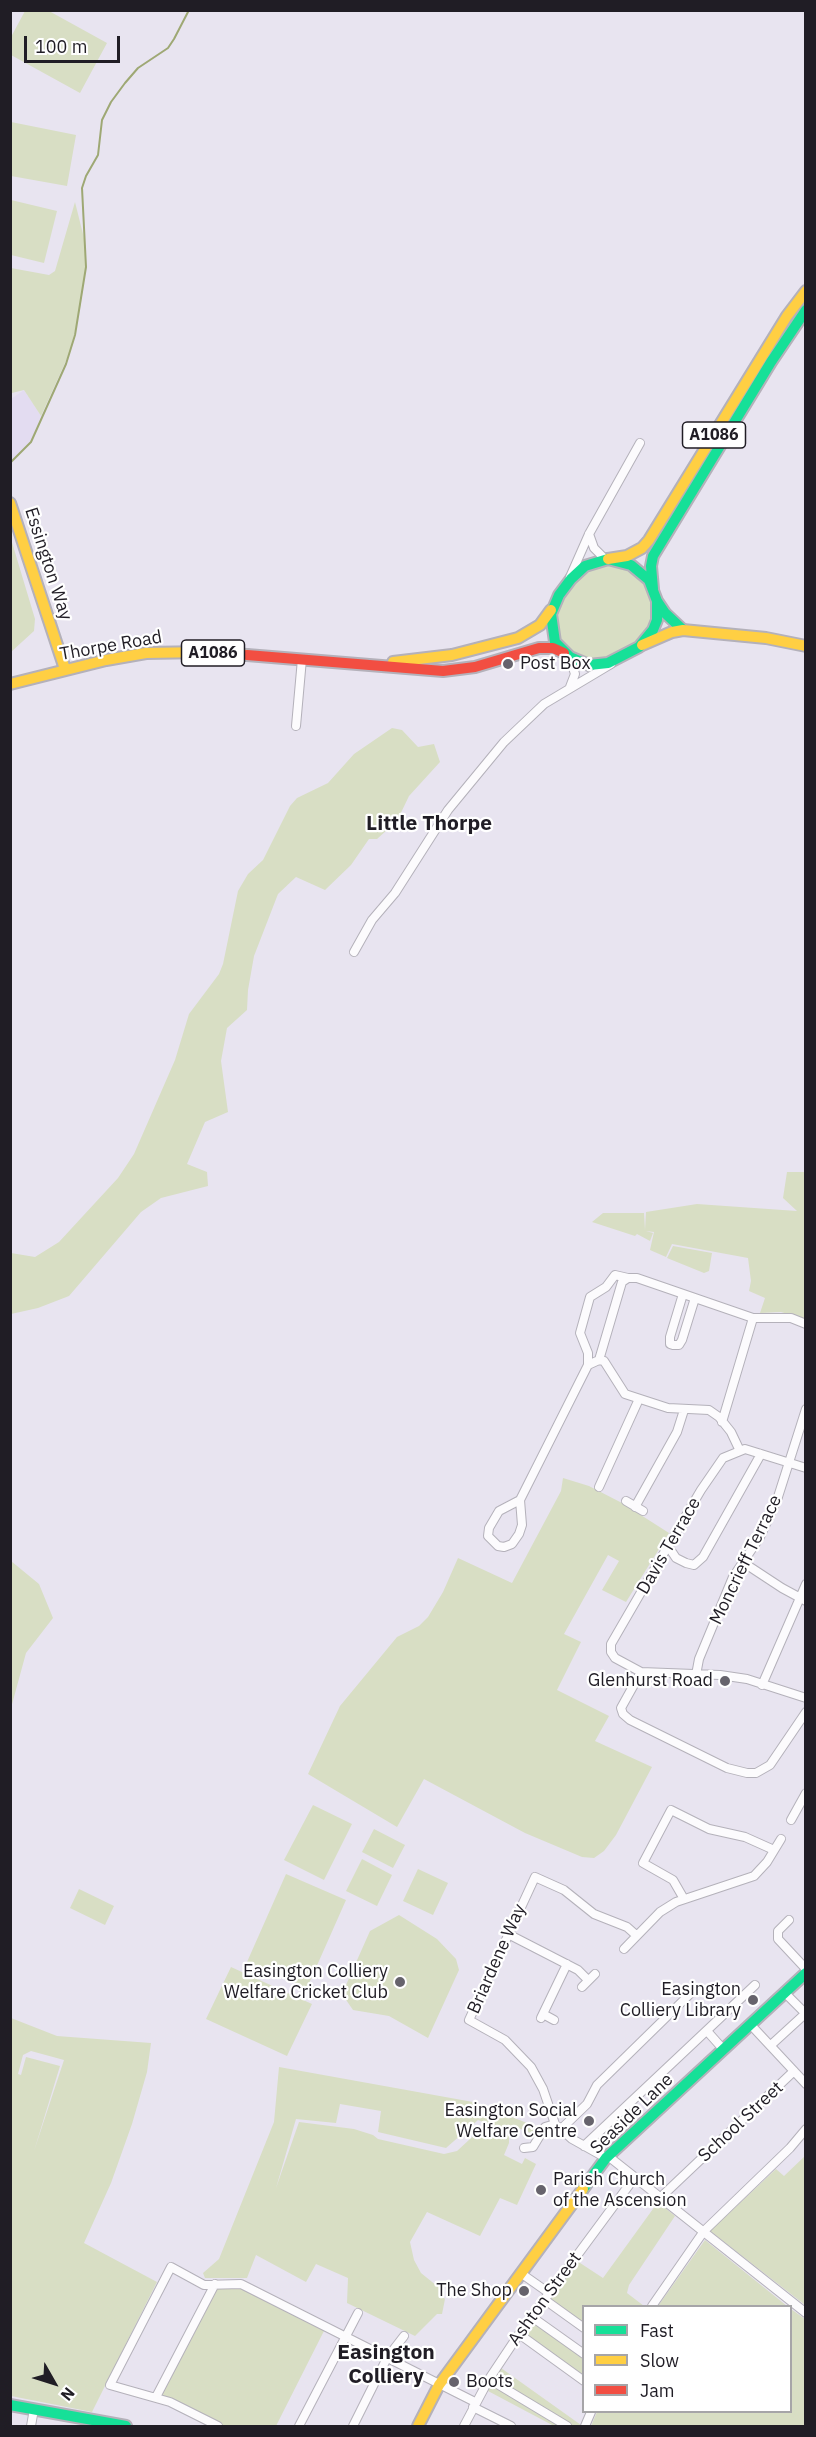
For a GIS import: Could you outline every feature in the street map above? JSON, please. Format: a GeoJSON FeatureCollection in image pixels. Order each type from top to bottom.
{"type":"FeatureCollection","features":[{"type":"Feature","properties":{"kind":"main road","name":"A1086"},"geometry":{"type":"LineString","coordinates":[[607,560],[627,556],[642,548],[650,540],[787,316],[806,291]]}},
{"type":"Feature","properties":{"kind":"main road","name":"A1086"},"geometry":{"type":"LineString","coordinates":[[653,589],[651,576],[653,556],[771,362],[806,310]]}},
{"type":"Feature","properties":{"kind":"main road","name":"Essington Way"},"geometry":{"type":"LineString","coordinates":[[10,503],[65,669]]}},
{"type":"Feature","properties":{"kind":"main road"},"geometry":{"type":"LineString","coordinates":[[683,630],[665,613],[641,571],[631,565],[607,560],[585,567],[568,583],[553,606],[551,620],[555,642],[567,655],[589,665],[600,665],[617,659],[663,635],[683,630],[750,636],[806,646]]}},
{"type":"Feature","properties":{"kind":"main road"},"geometry":{"type":"LineString","coordinates":[[639,647],[653,630],[657,620],[657,601]]}},
{"type":"Feature","properties":{"kind":"main road","name":"Thorpe Road"},"geometry":{"type":"LineString","coordinates":[[363,665],[452,655],[488,647],[533,630],[540,625],[553,606]]}},
{"type":"Feature","properties":{"kind":"main road","name":"Thorpe Road"},"geometry":{"type":"LineString","coordinates":[[10,684],[116,658],[175,652],[443,670],[475,667],[539,648],[553,648],[567,655]]}},
{"type":"Feature","properties":{"kind":"main road","name":"Seaside Lane"},"geometry":{"type":"LineString","coordinates":[[418,2427],[439,2385],[607,2157],[806,1971]]}},
{"type":"Feature","properties":{"kind":"main road"},"geometry":{"type":"LineString","coordinates":[[10,2405],[126,2427]]}},
{"type":"Feature","properties":{"kind":"street"},"geometry":{"type":"LineString","coordinates":[[568,583],[589,534],[640,443]]}},
{"type":"Feature","properties":{"kind":"street"},"geometry":{"type":"LineString","coordinates":[[589,534],[594,548],[607,560]]}},
{"type":"Feature","properties":{"kind":"street"},"geometry":{"type":"LineString","coordinates":[[567,655],[575,674],[570,687]]}},
{"type":"Feature","properties":{"kind":"street"},"geometry":{"type":"LineString","coordinates":[[296,726],[302,659]]}},
{"type":"Feature","properties":{"kind":"street"},"geometry":{"type":"LineString","coordinates":[[354,952],[372,920],[395,893],[448,810],[512,735],[544,704],[603,670],[617,659]]}},
{"type":"Feature","properties":{"kind":"street"},"geometry":{"type":"LineString","coordinates":[[520,1500],[499,1511],[489,1528],[488,1536],[498,1546],[512,1544],[519,1534],[522,1525],[520,1500],[588,1365],[588,1353],[580,1333],[590,1297],[606,1287],[615,1275],[636,1278],[753,1318],[791,1318],[806,1324]]}},
{"type":"Feature","properties":{"kind":"street"},"geometry":{"type":"LineString","coordinates":[[598,1360],[622,1282],[628,1278]]}},
{"type":"Feature","properties":{"kind":"street"},"geometry":{"type":"LineString","coordinates":[[683,1294],[670,1344],[679,1345],[682,1340],[695,1298]]}},
{"type":"Feature","properties":{"kind":"street"},"geometry":{"type":"LineString","coordinates":[[722,1422],[753,1318]]}},
{"type":"Feature","properties":{"kind":"street"},"geometry":{"type":"LineString","coordinates":[[588,1365],[598,1360],[604,1361],[625,1394],[668,1408],[709,1410],[731,1432],[740,1450],[745,1449],[806,1468]]}},
{"type":"Feature","properties":{"kind":"street"},"geometry":{"type":"LineString","coordinates":[[599,1487],[639,1399]]}},
{"type":"Feature","properties":{"kind":"street","name":"Moncrieff Terrace"},"geometry":{"type":"LineString","coordinates":[[696,1675],[699,1659],[733,1577],[760,1537],[777,1500],[806,1409]]}},
{"type":"Feature","properties":{"kind":"street"},"geometry":{"type":"LineString","coordinates":[[635,1507],[677,1432],[684,1410]]}},
{"type":"Feature","properties":{"kind":"street","name":"Davis Terrace"},"geometry":{"type":"LineString","coordinates":[[641,1672],[615,1658],[611,1652],[611,1644],[714,1469],[723,1458],[740,1450]]}},
{"type":"Feature","properties":{"kind":"street"},"geometry":{"type":"LineString","coordinates":[[668,1546],[676,1558],[687,1563],[694,1565],[703,1557],[761,1454]]}},
{"type":"Feature","properties":{"kind":"street"},"geometry":{"type":"LineString","coordinates":[[603,1478],[612,1482]]}},
{"type":"Feature","properties":{"kind":"street"},"geometry":{"type":"LineString","coordinates":[[626,1502],[643,1511]]}},
{"type":"Feature","properties":{"kind":"street"},"geometry":{"type":"LineString","coordinates":[[744,1563],[803,1600]]}},
{"type":"Feature","properties":{"kind":"street"},"geometry":{"type":"LineString","coordinates":[[762,1685],[803,1600],[806,1584]]}},
{"type":"Feature","properties":{"kind":"street"},"geometry":{"type":"LineString","coordinates":[[806,1698],[747,1679],[720,1675],[641,1672],[621,1708],[623,1714],[630,1720],[727,1768],[747,1773],[756,1773],[770,1765],[806,1712]]}},
{"type":"Feature","properties":{"kind":"street"},"geometry":{"type":"LineString","coordinates":[[791,1820],[806,1793]]}},
{"type":"Feature","properties":{"kind":"street"},"geometry":{"type":"LineString","coordinates":[[684,1899],[673,1880],[643,1863],[671,1810],[709,1829],[745,1838],[774,1850]]}},
{"type":"Feature","properties":{"kind":"street"},"geometry":{"type":"LineString","coordinates":[[624,1948],[660,1912],[684,1899],[754,1876],[767,1862],[781,1839]]}},
{"type":"Feature","properties":{"kind":"street","name":"Briardene Way"},"geometry":{"type":"LineString","coordinates":[[558,2127],[543,2089],[531,2067],[505,2040],[469,2020],[535,1877],[564,1890],[589,1910],[627,1927],[636,1935]]}},
{"type":"Feature","properties":{"kind":"street"},"geometry":{"type":"LineString","coordinates":[[789,1920],[778,1931],[778,1939],[806,1971]]}},
{"type":"Feature","properties":{"kind":"street"},"geometry":{"type":"LineString","coordinates":[[508,1934],[578,1970],[585,1984],[595,1974]]}},
{"type":"Feature","properties":{"kind":"street"},"geometry":{"type":"LineString","coordinates":[[554,2020],[542,2016],[567,1964]]}},
{"type":"Feature","properties":{"kind":"street"},"geometry":{"type":"LineString","coordinates":[[584,2146],[755,1985]]}},
{"type":"Feature","properties":{"kind":"street"},"geometry":{"type":"LineString","coordinates":[[558,2127],[587,2104],[597,2085],[694,1990]]}},
{"type":"Feature","properties":{"kind":"street"},"geometry":{"type":"LineString","coordinates":[[771,2045],[805,2014],[784,1992]]}},
{"type":"Feature","properties":{"kind":"street"},"geometry":{"type":"LineString","coordinates":[[750,2024],[806,2084]]}},
{"type":"Feature","properties":{"kind":"street"},"geometry":{"type":"LineString","coordinates":[[707,2031],[723,2049]]}},
{"type":"Feature","properties":{"kind":"street","name":"School Street"},"geometry":{"type":"LineString","coordinates":[[661,2197],[794,2071]]}},
{"type":"Feature","properties":{"kind":"street"},"geometry":{"type":"LineString","coordinates":[[524,2148],[533,2147],[545,2127],[558,2127],[635,2177],[806,2313]]}},
{"type":"Feature","properties":{"kind":"street"},"geometry":{"type":"LineString","coordinates":[[653,2305],[704,2231],[790,2148],[806,2129]]}},
{"type":"Feature","properties":{"kind":"street","name":"Ashton Street"},"geometry":{"type":"LineString","coordinates":[[464,2427],[474,2404],[519,2334],[635,2177]]}},
{"type":"Feature","properties":{"kind":"street"},"geometry":{"type":"LineString","coordinates":[[218,2427],[156,2397],[110,2385],[171,2267],[204,2286],[241,2284],[439,2385],[511,2427]]}},
{"type":"Feature","properties":{"kind":"street"},"geometry":{"type":"LineString","coordinates":[[522,2274],[582,2326]]}},
{"type":"Feature","properties":{"kind":"street"},"geometry":{"type":"LineString","coordinates":[[156,2397],[214,2284]]}},
{"type":"Feature","properties":{"kind":"street"},"geometry":{"type":"LineString","coordinates":[[299,2427],[344,2336],[358,2313]]}},
{"type":"Feature","properties":{"kind":"street"},"geometry":{"type":"LineString","coordinates":[[532,2317],[582,2353]]}},
{"type":"Feature","properties":{"kind":"street"},"geometry":{"type":"LineString","coordinates":[[519,2334],[582,2380]]}},
{"type":"Feature","properties":{"kind":"street"},"geometry":{"type":"LineString","coordinates":[[353,2427],[387,2358],[404,2336]]}},
{"type":"Feature","properties":{"kind":"street"},"geometry":{"type":"LineString","coordinates":[[489,2379],[567,2427]]}},
{"type":"Feature","properties":{"kind":"street"},"geometry":{"type":"LineString","coordinates":[[31,2427],[34,2409]]}},
{"type":"Feature","properties":{"kind":"street"},"geometry":{"type":"LineString","coordinates":[[585,2427],[591,2413]]}},
{"type":"Feature","properties":{"kind":"shaded area"},"geometry":{"type":"Polygon","coordinates":[[[24,390],[41,416],[30,444],[11,461],[11,399],[24,390]]]}},
{"type":"Feature","properties":{"kind":"green space"},"geometry":{"type":"Polygon","coordinates":[[[25,11],[49,11],[107,43],[80,93],[11,55],[11,37],[25,11]]]}},
{"type":"Feature","properties":{"kind":"green space"},"geometry":{"type":"Polygon","coordinates":[[[11,122],[76,135],[67,186],[11,176],[11,122]]]}},
{"type":"Feature","properties":{"kind":"green space"},"geometry":{"type":"Polygon","coordinates":[[[11,200],[57,211],[44,263],[11,255],[11,200]]]}},
{"type":"Feature","properties":{"kind":"green space"},"geometry":{"type":"Polygon","coordinates":[[[75,202],[85,242],[86,267],[80,309],[70,352],[41,416],[24,390],[12,393],[11,391],[11,268],[49,275],[55,271],[75,202]]]}},
{"type":"Feature","properties":{"kind":"green space"},"geometry":{"type":"Polygon","coordinates":[[[11,539],[35,619],[34,631],[11,652],[11,539]]]}},
{"type":"Feature","properties":{"kind":"green space"},"geometry":{"type":"Polygon","coordinates":[[[601,565],[623,567],[636,574],[644,582],[651,596],[653,613],[646,631],[632,644],[616,654],[598,660],[583,658],[568,650],[557,635],[556,617],[560,603],[571,588],[584,574],[601,565]]]}},
{"type":"Feature","properties":{"kind":"green space"},"geometry":{"type":"Polygon","coordinates":[[[392,728],[402,730],[418,747],[434,744],[440,762],[409,796],[397,821],[377,839],[369,839],[351,865],[325,890],[296,877],[278,894],[254,956],[247,1010],[227,1028],[221,1061],[228,1112],[205,1122],[187,1164],[207,1172],[208,1186],[161,1198],[141,1212],[69,1296],[38,1308],[11,1314],[11,1253],[35,1257],[59,1242],[118,1178],[134,1154],[175,1060],[189,1014],[219,974],[223,964],[238,891],[248,874],[263,860],[290,806],[297,798],[328,783],[354,754],[392,728]]]}},
{"type":"Feature","properties":{"kind":"green space"},"geometry":{"type":"Polygon","coordinates":[[[787,1172],[805,1172],[805,1319],[781,1312],[760,1313],[765,1298],[749,1291],[751,1281],[748,1258],[672,1244],[666,1257],[650,1250],[654,1232],[646,1231],[653,1233],[650,1241],[637,1234],[635,1236],[592,1222],[603,1213],[644,1213],[645,1230],[646,1212],[697,1204],[797,1211],[783,1198],[787,1172]]]}},
{"type":"Feature","properties":{"kind":"green space"},"geometry":{"type":"Polygon","coordinates":[[[673,1246],[712,1253],[709,1271],[704,1273],[667,1258],[673,1246]]]}},
{"type":"Feature","properties":{"kind":"green space"},"geometry":{"type":"Polygon","coordinates":[[[563,1478],[589,1486],[622,1503],[669,1533],[626,1602],[602,1590],[619,1561],[608,1555],[564,1634],[581,1642],[557,1690],[609,1716],[595,1741],[652,1767],[616,1835],[604,1851],[594,1858],[582,1857],[525,1833],[424,1779],[397,1827],[308,1774],[340,1706],[397,1637],[419,1626],[428,1617],[443,1592],[458,1558],[512,1583],[561,1491],[563,1478]]]}},
{"type":"Feature","properties":{"kind":"green space"},"geometry":{"type":"Polygon","coordinates":[[[11,1561],[39,1584],[53,1618],[26,1653],[11,1708],[11,1561]]]}},
{"type":"Feature","properties":{"kind":"green space"},"geometry":{"type":"Polygon","coordinates":[[[313,1805],[352,1824],[324,1880],[284,1860],[313,1805]]]}},
{"type":"Feature","properties":{"kind":"green space"},"geometry":{"type":"Polygon","coordinates":[[[374,1829],[405,1845],[393,1868],[362,1852],[374,1829]]]}},
{"type":"Feature","properties":{"kind":"green space"},"geometry":{"type":"Polygon","coordinates":[[[362,1859],[392,1875],[377,1906],[346,1891],[362,1859]]]}},
{"type":"Feature","properties":{"kind":"green space"},"geometry":{"type":"Polygon","coordinates":[[[418,1869],[448,1883],[433,1915],[403,1901],[418,1869]]]}},
{"type":"Feature","properties":{"kind":"green space"},"geometry":{"type":"Polygon","coordinates":[[[286,1874],[346,1900],[307,1988],[247,1962],[286,1874]]]}},
{"type":"Feature","properties":{"kind":"green space"},"geometry":{"type":"Polygon","coordinates":[[[79,1889],[114,1906],[105,1925],[70,1908],[79,1889]]]}},
{"type":"Feature","properties":{"kind":"green space","name":"Easington Colliery Welfare Cricket Club"},"geometry":{"type":"Polygon","coordinates":[[[399,1915],[437,1939],[456,1959],[459,1970],[428,2038],[389,2016],[353,2010],[342,1994],[370,1931],[399,1915]]]}},
{"type":"Feature","properties":{"kind":"green space"},"geometry":{"type":"Polygon","coordinates":[[[231,1967],[312,2004],[287,2056],[206,2019],[231,1967]]]}},
{"type":"Feature","properties":{"kind":"green space"},"geometry":{"type":"Polygon","coordinates":[[[11,2018],[57,2036],[151,2043],[147,2072],[132,2124],[111,2183],[84,2243],[157,2282],[92,2412],[11,2396],[11,2018]],[[31,2051],[23,2055],[18,2074],[21,2075],[26,2057],[60,2066],[34,2151],[64,2060],[31,2051]]]}},
{"type":"Feature","properties":{"kind":"green space"},"geometry":{"type":"Polygon","coordinates":[[[279,2067],[473,2102],[540,2128],[531,2133],[513,2126],[510,2133],[478,2120],[446,2148],[378,2132],[381,2111],[340,2104],[336,2123],[296,2119],[276,2188],[299,2122],[354,2129],[378,2139],[444,2154],[457,2151],[482,2128],[491,2129],[509,2136],[504,2155],[522,2164],[525,2158],[536,2164],[517,2205],[500,2198],[480,2236],[427,2212],[410,2242],[414,2260],[421,2273],[442,2290],[441,2295],[445,2299],[442,2314],[437,2314],[415,2336],[347,2303],[348,2278],[316,2264],[306,2282],[256,2255],[247,2278],[205,2278],[203,2273],[219,2259],[274,2122],[279,2067]]]}},
{"type":"Feature","properties":{"kind":"green space"},"geometry":{"type":"Polygon","coordinates":[[[805,2156],[805,2305],[710,2231],[776,2169],[784,2176],[805,2156]]]}},
{"type":"Feature","properties":{"kind":"green space"},"geometry":{"type":"Polygon","coordinates":[[[658,2202],[675,2216],[629,2285],[627,2293],[643,2305],[582,2305],[582,2327],[545,2300],[574,2259],[603,2278],[658,2202]]]}},
{"type":"Feature","properties":{"kind":"green space"},"geometry":{"type":"Polygon","coordinates":[[[705,2240],[786,2305],[659,2305],[705,2240]]]}},
{"type":"Feature","properties":{"kind":"green space"},"geometry":{"type":"Polygon","coordinates":[[[215,2284],[241,2284],[326,2327],[276,2426],[218,2426],[156,2397],[215,2284]]]}},
{"type":"Feature","properties":{"kind":"green space"},"geometry":{"type":"Polygon","coordinates":[[[792,2310],[805,2319],[805,2426],[591,2426],[597,2413],[792,2413],[792,2310]]]}},
{"type":"Feature","properties":{"kind":"green space"},"geometry":{"type":"Polygon","coordinates":[[[532,2317],[582,2353],[582,2380],[519,2334],[532,2317]]]}},
{"type":"Feature","properties":{"kind":"green space"},"geometry":{"type":"Polygon","coordinates":[[[501,2368],[581,2425],[554,2426],[488,2391],[501,2368]]]}},
{"type":"Feature","properties":{"kind":"waterway"},"geometry":{"type":"LineString","coordinates":[[10,463],[31,442],[66,364],[75,335],[86,267],[82,188],[98,155],[102,120],[111,102],[138,68],[168,48],[189,10]]}},
{"type":"Feature","properties":{"kind":"traffic: fast"},"geometry":{"type":"LineString","coordinates":[[653,589],[651,566],[653,556],[771,362],[806,310]]}},
{"type":"Feature","properties":{"kind":"traffic: fast"},"geometry":{"type":"LineString","coordinates":[[608,559],[631,565],[649,580],[657,601],[657,620],[653,630],[639,647],[608,663],[589,665],[570,657],[555,642],[551,614],[559,595],[571,579],[585,566],[608,559]]}},
{"type":"Feature","properties":{"kind":"traffic: fast"},"geometry":{"type":"LineString","coordinates":[[657,601],[665,613],[683,630]]}},
{"type":"Feature","properties":{"kind":"traffic: fast"},"geometry":{"type":"LineString","coordinates":[[583,2189],[606,2158],[806,1973]]}},
{"type":"Feature","properties":{"kind":"traffic: fast"},"geometry":{"type":"LineString","coordinates":[[10,2405],[126,2426]]}},
{"type":"Feature","properties":{"kind":"traffic: slow"},"geometry":{"type":"LineString","coordinates":[[608,559],[627,556],[642,548],[649,540],[787,316],[806,291]]}},
{"type":"Feature","properties":{"kind":"traffic: slow"},"geometry":{"type":"LineString","coordinates":[[10,503],[65,669]]}},
{"type":"Feature","properties":{"kind":"traffic: slow"},"geometry":{"type":"LineString","coordinates":[[393,662],[452,655],[518,638],[540,625],[551,610]]}},
{"type":"Feature","properties":{"kind":"traffic: slow"},"geometry":{"type":"LineString","coordinates":[[642,645],[672,632],[683,630],[766,638],[806,646]]}},
{"type":"Feature","properties":{"kind":"traffic: slow"},"geometry":{"type":"LineString","coordinates":[[10,684],[106,660],[146,653],[204,652],[247,655]]}},
{"type":"Feature","properties":{"kind":"traffic: slow"},"geometry":{"type":"LineString","coordinates":[[418,2426],[439,2385],[583,2189]]}},
{"type":"Feature","properties":{"kind":"traffic: jam"},"geometry":{"type":"LineString","coordinates":[[247,655],[443,671],[475,667],[539,648],[553,648],[564,653]]}},
{"type":"Feature","properties":{"kind":"place","name":"Post Box"},"geometry":{"type":"Point","coordinates":[508,664]}},
{"type":"Feature","properties":{"kind":"place","name":"Glenhurst Road"},"geometry":{"type":"Point","coordinates":[725,1681]}},
{"type":"Feature","properties":{"kind":"place","name":"Easington Colliery Welfare Cricket Club"},"geometry":{"type":"Point","coordinates":[400,1982]}},
{"type":"Feature","properties":{"kind":"place","name":"Easington Colliery Library"},"geometry":{"type":"Point","coordinates":[753,2000]}},
{"type":"Feature","properties":{"kind":"place","name":"Easington Social Welfare Centre"},"geometry":{"type":"Point","coordinates":[589,2121]}},
{"type":"Feature","properties":{"kind":"place","name":"Parish Church of the Ascension"},"geometry":{"type":"Point","coordinates":[541,2190]}},
{"type":"Feature","properties":{"kind":"place","name":"The Shop"},"geometry":{"type":"Point","coordinates":[524,2291]}},
{"type":"Feature","properties":{"kind":"place","name":"Boots"},"geometry":{"type":"Point","coordinates":[454,2382]}},
{"type":"Feature","properties":{"kind":"district","name":"Little Thorpe"},"geometry":{"type":"Point","coordinates":[429,824]}},
{"type":"Feature","properties":{"kind":"district","name":"Easington Colliery"},"geometry":{"type":"Point","coordinates":[386,2365]}}]}
